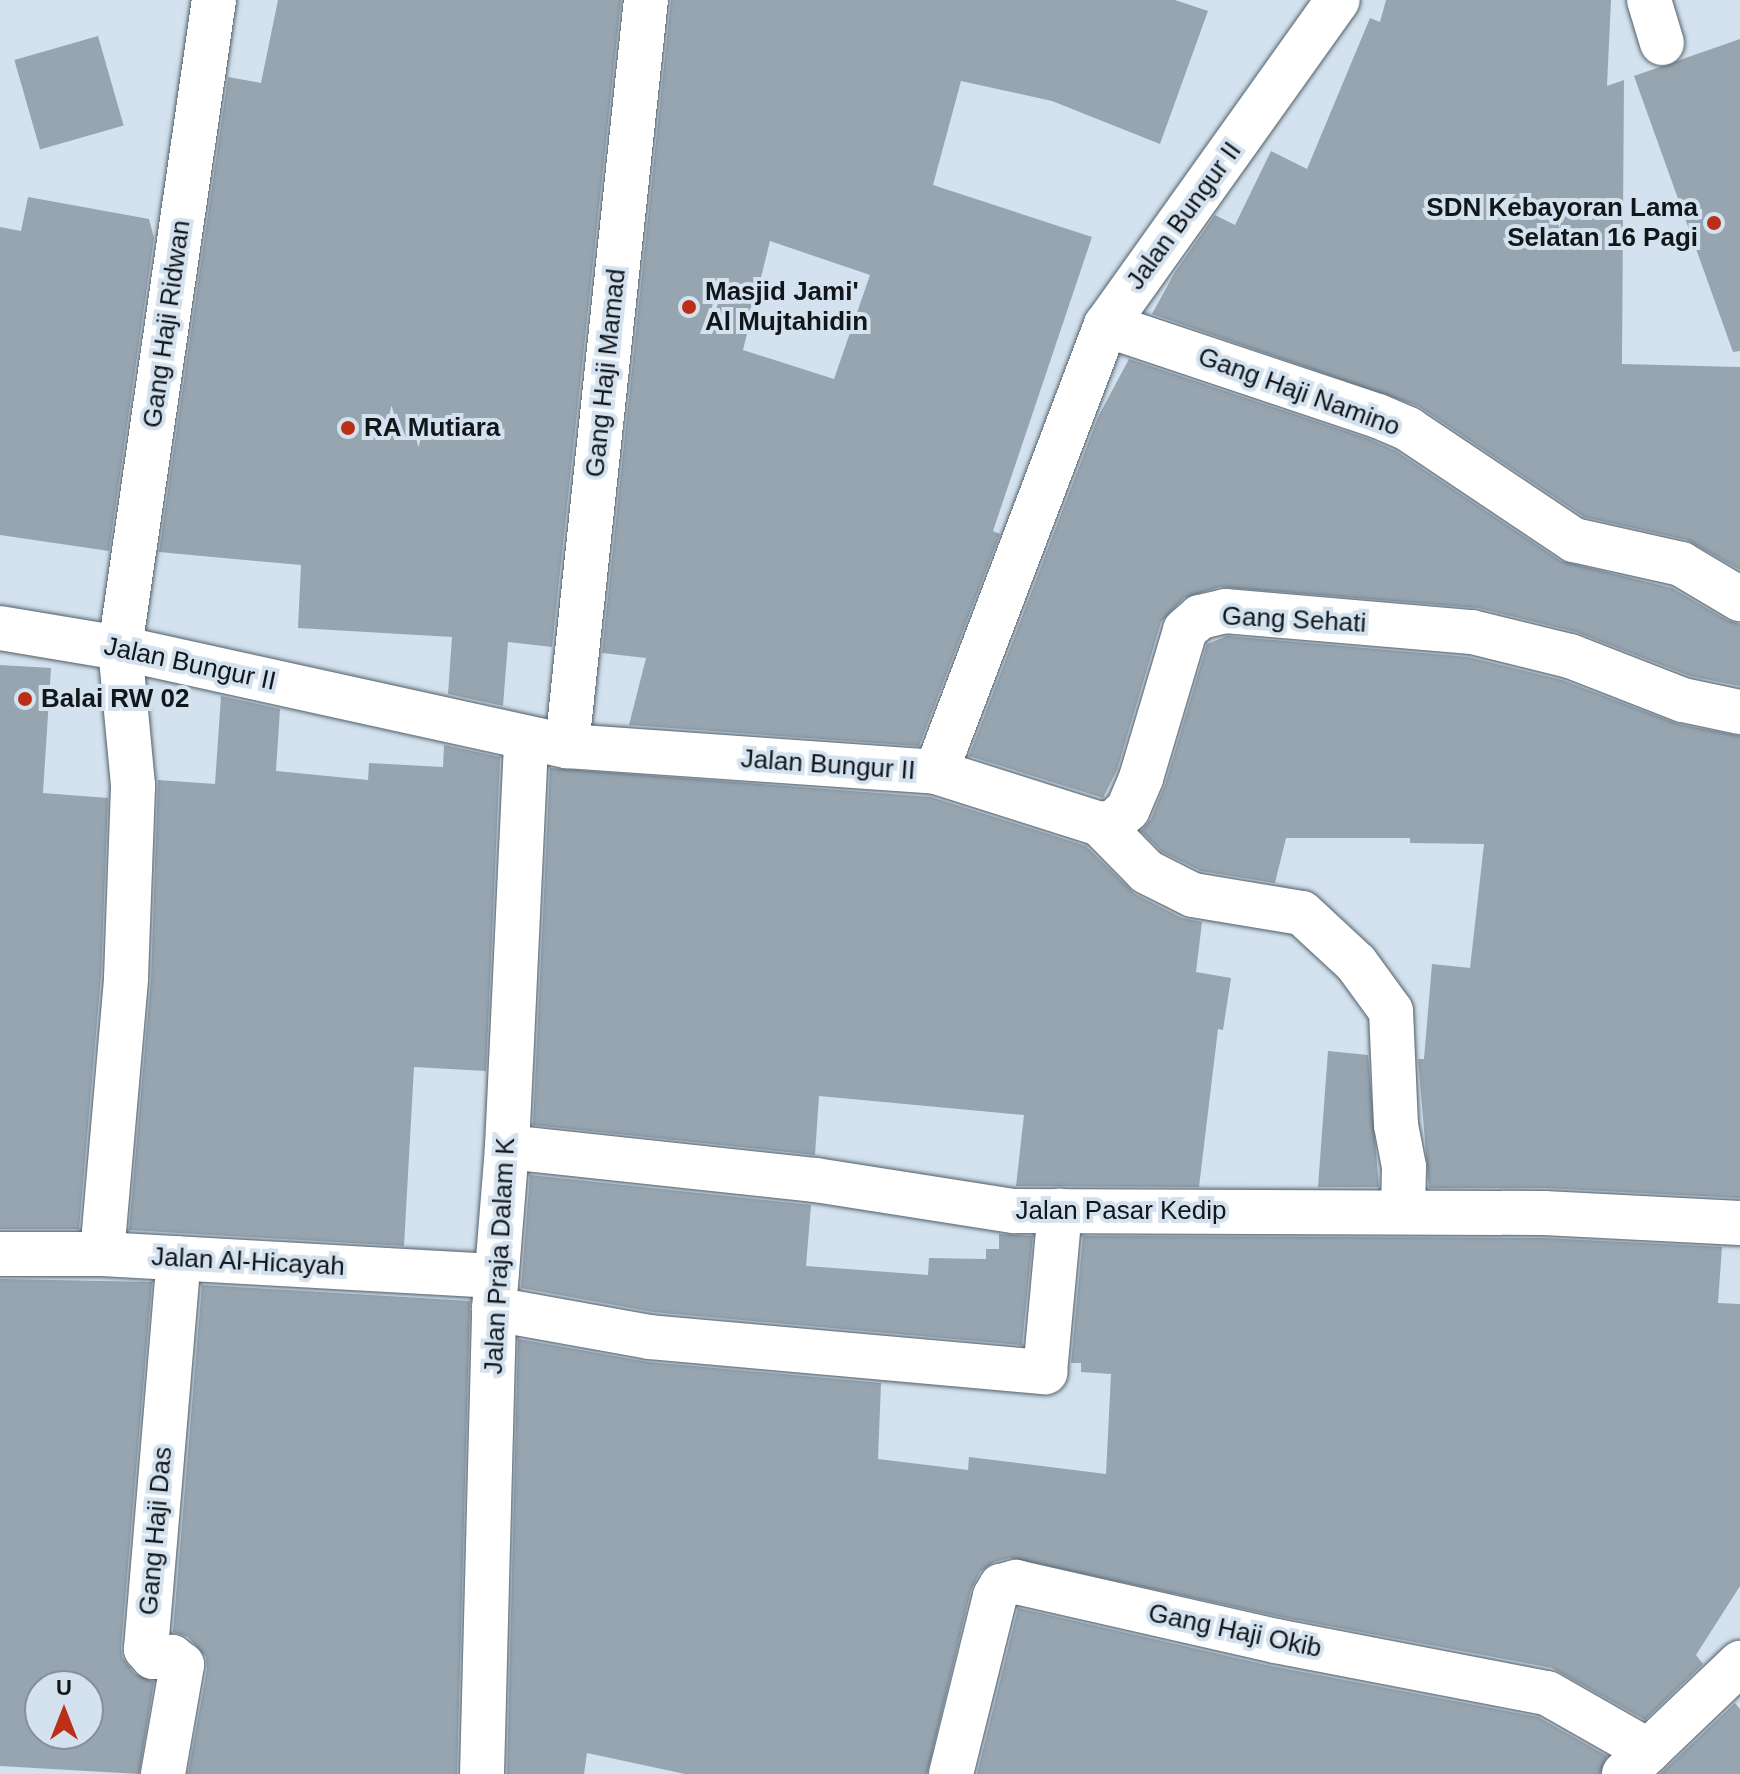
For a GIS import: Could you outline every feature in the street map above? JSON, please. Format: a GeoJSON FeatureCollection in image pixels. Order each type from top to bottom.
{"type":"FeatureCollection","features":[{"type":"Feature","properties":{"kind":"street","name":"Gang Haji Ridwan"},"geometry":{"type":"LineString","coordinates":[[102,1254],[126,978],[133,785],[120,648],[214,0]]}},
{"type":"Feature","properties":{"kind":"street","name":"Gang Haji Mamad"},"geometry":{"type":"LineString","coordinates":[[547,742],[646,0]]}},
{"type":"Feature","properties":{"kind":"street","name":"Jalan Bungur II"},"geometry":{"type":"LineString","coordinates":[[0,628],[120,648],[547,742],[936,772],[1106,325],[1338,0]]}},
{"type":"Feature","properties":{"kind":"street"},"geometry":{"type":"LineString","coordinates":[[1649,0],[1662,43]]}},
{"type":"Feature","properties":{"kind":"street","name":"Gang Haji Namino"},"geometry":{"type":"LineString","coordinates":[[1106,325],[1378,416],[1408,429],[1574,540],[1681,564],[1740,599]]}},
{"type":"Feature","properties":{"kind":"street","name":"Gang Sehati"},"geometry":{"type":"LineString","coordinates":[[1100,824],[1114,822],[1128,809],[1133,799],[1185,630],[1200,617],[1225,611],[1472,632],[1570,656],[1683,700],[1740,712]]}},
{"type":"Feature","properties":{"kind":"street","name":"Jalan Praja Dalam K"},"geometry":{"type":"LineString","coordinates":[[482,1774],[495,1293],[547,742]]}},
{"type":"Feature","properties":{"kind":"street"},"geometry":{"type":"LineString","coordinates":[[936,772],[1100,824],[1147,872],[1193,895],[1302,913],[1356,963],[1391,1011],[1396,1125],[1404,1167],[1403,1212]]}},
{"type":"Feature","properties":{"kind":"street","name":"Jalan Pasar Kedip"},"geometry":{"type":"LineString","coordinates":[[507,1147],[815,1180],[986,1208],[1623,1215],[1740,1223]]}},
{"type":"Feature","properties":{"kind":"street","name":"Jalan Al-Hicayah"},"geometry":{"type":"LineString","coordinates":[[0,1254],[179,1258],[495,1293],[650,1337],[1045,1372],[1060,1211]]}},
{"type":"Feature","properties":{"kind":"street","name":"Gang Haji Das"},"geometry":{"type":"LineString","coordinates":[[163,1774],[182,1665],[172,1657],[153,1657],[146,1649],[179,1258]]}},
{"type":"Feature","properties":{"kind":"street","name":"Gang Haji Okib"},"geometry":{"type":"LineString","coordinates":[[951,1774],[995,1596],[1001,1586],[1016,1582],[1276,1641],[1547,1693],[1636,1762]]}},
{"type":"Feature","properties":{"kind":"street"},"geometry":{"type":"LineString","coordinates":[[1636,1762],[1740,1663]]}},
{"type":"Feature","properties":{"kind":"building"},"geometry":{"type":"Polygon","coordinates":[[[278,0],[621,0],[552,647],[508,642],[503,706],[448,694],[452,637],[298,628],[301,565],[159,552],[228,77],[261,83],[278,0]]]}},
{"type":"Feature","properties":{"kind":"building"},"geometry":{"type":"Polygon","coordinates":[[[671,0],[1175,0],[1208,11],[1160,144],[1052,101],[961,81],[933,185],[1092,237],[993,531],[1000,534],[919,746],[629,725],[646,658],[602,653],[671,0]],[[770,241],[743,350],[834,379],[870,275],[770,241]]]}},
{"type":"Feature","properties":{"kind":"building"},"geometry":{"type":"Polygon","coordinates":[[[1386,0],[1611,0],[1607,86],[1624,80],[1622,364],[1740,367],[1740,570],[1687,540],[1584,517],[1418,406],[1152,314],[1175,272],[1215,215],[1235,225],[1271,151],[1307,169],[1370,18],[1380,22],[1386,0]]]}},
{"type":"Feature","properties":{"kind":"building"},"geometry":{"type":"Polygon","coordinates":[[[98,36],[124,125],[40,149],[14,60],[98,36]]]}},
{"type":"Feature","properties":{"kind":"building","name":"SDN Kebayoran Lama Selatan 16 Pagi"},"geometry":{"type":"Polygon","coordinates":[[[1740,39],[1740,351],[1733,352],[1634,76],[1740,39]]]}},
{"type":"Feature","properties":{"kind":"building"},"geometry":{"type":"Polygon","coordinates":[[[28,197],[149,219],[154,238],[109,551],[0,535],[0,227],[21,231],[28,197]]]}},
{"type":"Feature","properties":{"kind":"building"},"geometry":{"type":"Polygon","coordinates":[[[1129,359],[1369,439],[1396,451],[1561,561],[1672,588],[1727,620],[1740,624],[1740,686],[1690,676],[1576,632],[1478,608],[1220,587],[1184,598],[1161,622],[1117,770],[1103,798],[969,756],[1098,417],[1129,359]]]}},
{"type":"Feature","properties":{"kind":"building"},"geometry":{"type":"Polygon","coordinates":[[[1227,636],[1468,657],[1562,680],[1678,724],[1740,736],[1740,1198],[1545,1188],[1429,1188],[1418,1059],[1424,1059],[1432,964],[1470,968],[1484,844],[1410,843],[1410,838],[1286,838],[1275,883],[1201,871],[1162,852],[1141,831],[1151,819],[1165,785],[1207,644],[1227,636]]]}},
{"type":"Feature","properties":{"kind":"building"},"geometry":{"type":"Polygon","coordinates":[[[0,665],[51,668],[43,793],[108,798],[101,976],[79,1229],[0,1229],[0,665]]]}},
{"type":"Feature","properties":{"kind":"building"},"geometry":{"type":"Polygon","coordinates":[[[221,696],[280,709],[276,771],[368,780],[369,763],[443,767],[444,745],[500,757],[486,1071],[414,1067],[404,1246],[129,1230],[151,980],[158,780],[215,784],[221,696]]]}},
{"type":"Feature","properties":{"kind":"building"},"geometry":{"type":"Polygon","coordinates":[[[550,768],[931,797],[1086,846],[1135,894],[1182,918],[1202,922],[1196,972],[1231,978],[1223,1030],[1218,1029],[1199,1187],[1016,1186],[1024,1115],[819,1096],[815,1155],[533,1125],[550,768]]]}},
{"type":"Feature","properties":{"kind":"building"},"geometry":{"type":"Polygon","coordinates":[[[1328,1051],[1368,1055],[1379,1187],[1318,1187],[1328,1051]]]}},
{"type":"Feature","properties":{"kind":"building"},"geometry":{"type":"Polygon","coordinates":[[[530,1175],[811,1205],[806,1266],[928,1275],[929,1258],[986,1259],[986,1249],[999,1249],[999,1234],[1033,1236],[1022,1345],[653,1312],[521,1288],[530,1175]]]}},
{"type":"Feature","properties":{"kind":"building"},"geometry":{"type":"Polygon","coordinates":[[[1083,1236],[1543,1238],[1722,1247],[1718,1303],[1740,1304],[1740,1586],[1696,1655],[1703,1664],[1645,1720],[1552,1668],[1281,1617],[1010,1558],[994,1562],[980,1572],[971,1590],[927,1774],[685,1774],[587,1753],[584,1774],[507,1774],[518,1339],[648,1362],[881,1383],[878,1459],[968,1470],[969,1457],[1106,1474],[1111,1374],[1081,1372],[1081,1363],[1071,1363],[1083,1236]]]}},
{"type":"Feature","properties":{"kind":"building"},"geometry":{"type":"Polygon","coordinates":[[[0,1279],[152,1282],[121,1647],[122,1657],[134,1673],[154,1682],[139,1774],[0,1766],[0,1279]]]}},
{"type":"Feature","properties":{"kind":"building"},"geometry":{"type":"Polygon","coordinates":[[[202,1285],[470,1301],[457,1774],[188,1774],[207,1669],[206,1657],[188,1637],[173,1632],[202,1285]]]}},
{"type":"Feature","properties":{"kind":"building"},"geometry":{"type":"Polygon","coordinates":[[[1018,1608],[1271,1666],[1538,1717],[1607,1756],[1600,1774],[977,1774],[1018,1608]]]}},
{"type":"Feature","properties":{"kind":"building"},"geometry":{"type":"Polygon","coordinates":[[[1735,1703],[1740,1709],[1740,1774],[1660,1774],[1735,1703]]]}},
{"type":"Feature","properties":{"kind":"place","name":"SDN Kebayoran Lama Selatan 16 Pagi"},"geometry":{"type":"Point","coordinates":[1714,223]}},
{"type":"Feature","properties":{"kind":"place","name":"Masjid Jami' Al Mujtahidin"},"geometry":{"type":"Point","coordinates":[689,307]}},
{"type":"Feature","properties":{"kind":"place","name":"RA Mutiara"},"geometry":{"type":"Point","coordinates":[348,428]}},
{"type":"Feature","properties":{"kind":"place","name":"Balai RW 02"},"geometry":{"type":"Point","coordinates":[25,699]}}]}
